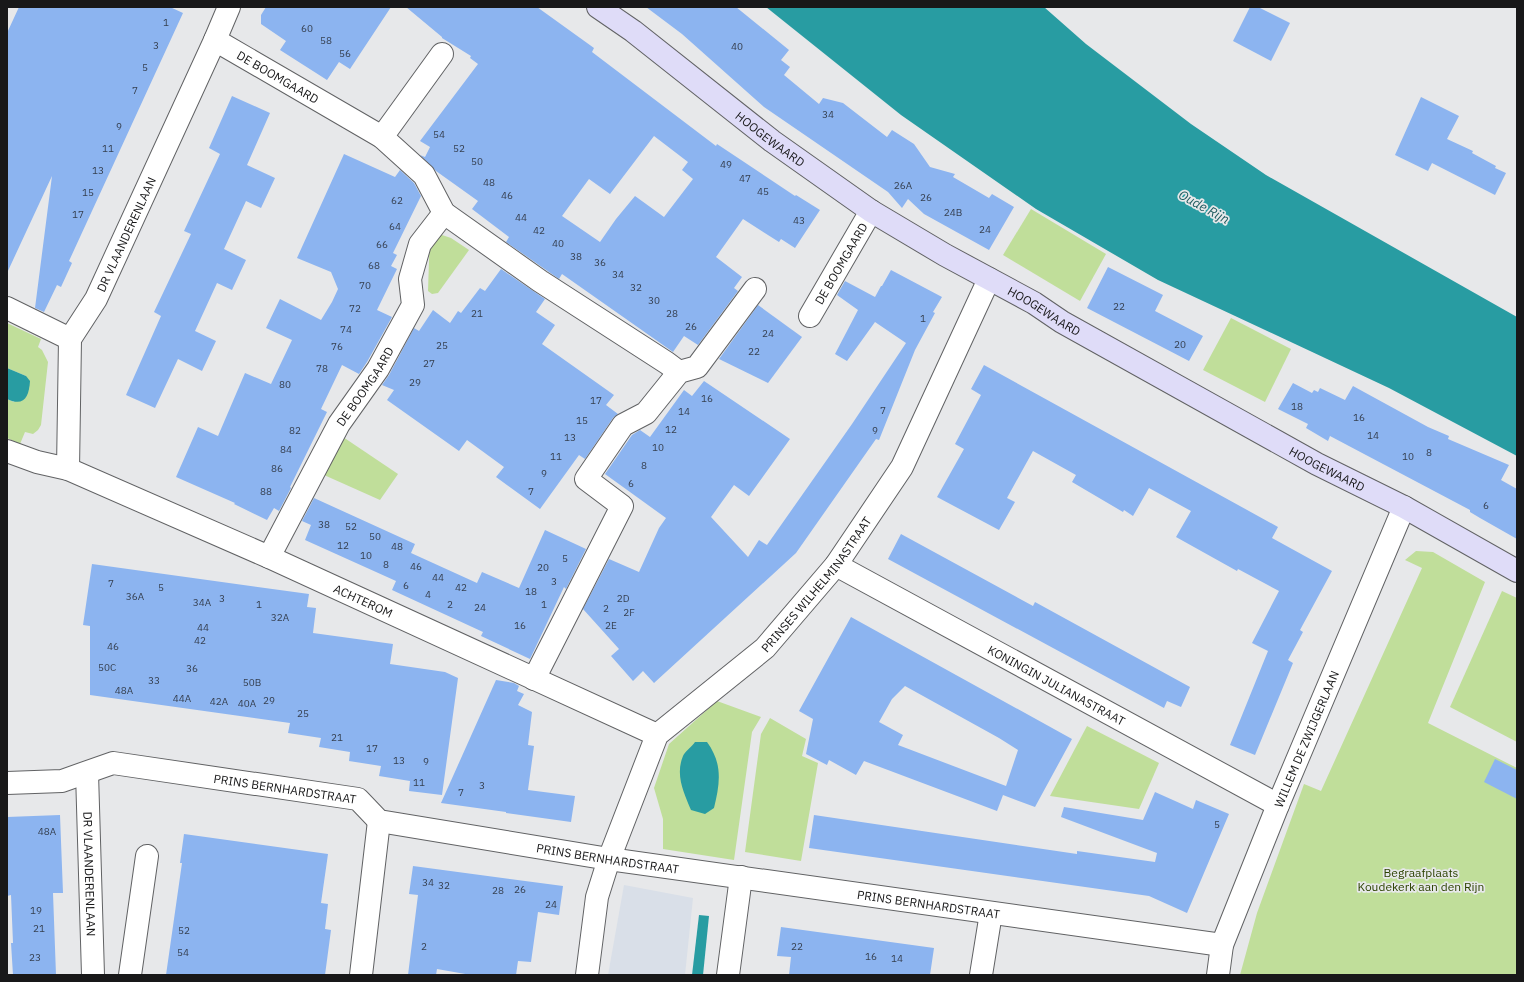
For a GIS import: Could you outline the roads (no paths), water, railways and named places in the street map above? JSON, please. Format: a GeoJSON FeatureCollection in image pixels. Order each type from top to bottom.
{"type":"FeatureCollection","features":[{"type":"Feature","properties":{"kind":"street","name":"DR VLAANDERENLAAN"},"geometry":{"type":"LineString","coordinates":[[70,339],[96,299],[229,7]]}},
{"type":"Feature","properties":{"kind":"street","name":"HOOGEWAARD"},"geometry":{"type":"LineString","coordinates":[[598,7],[633,31],[772,141],[871,211],[989,279],[1034,303],[1062,322],[1317,464],[1404,507],[1517,571]]}},
{"type":"Feature","properties":{"kind":"street","name":"DE BOOMGAARD"},"geometry":{"type":"LineString","coordinates":[[215,40],[382,136],[424,174],[444,213],[540,281],[679,372]]}},
{"type":"Feature","properties":{"kind":"street"},"geometry":{"type":"LineString","coordinates":[[382,136],[442,54]]}},
{"type":"Feature","properties":{"kind":"street","name":"DE BOOMGAARD"},"geometry":{"type":"LineString","coordinates":[[810,316],[871,211]]}},
{"type":"Feature","properties":{"kind":"street","name":"DE BOOMGAARD"},"geometry":{"type":"LineString","coordinates":[[269,557],[339,424],[378,369],[412,305],[410,279],[420,244],[444,213]]}},
{"type":"Feature","properties":{"kind":"street","name":"PRINSES WILHELMINASTRAAT"},"geometry":{"type":"LineString","coordinates":[[587,975],[597,897],[609,859],[658,735],[765,648],[836,565],[902,467],[989,279]]}},
{"type":"Feature","properties":{"kind":"street"},"geometry":{"type":"LineString","coordinates":[[534,679],[622,506],[586,479],[623,425],[646,413],[679,372],[697,367],[755,289]]}},
{"type":"Feature","properties":{"kind":"street"},"geometry":{"type":"LineString","coordinates":[[7,308],[70,339],[68,469]]}},
{"type":"Feature","properties":{"kind":"street","name":"ACHTEROM"},"geometry":{"type":"LineString","coordinates":[[7,451],[37,462],[68,469],[269,557],[658,735]]}},
{"type":"Feature","properties":{"kind":"street","name":"WILLEM DE ZWIJGERLAAN"},"geometry":{"type":"LineString","coordinates":[[1218,975],[1222,945],[1278,805],[1404,507]]}},
{"type":"Feature","properties":{"kind":"street","name":"KONINGIN JULIANASTRAAT"},"geometry":{"type":"LineString","coordinates":[[836,565],[1278,805]]}},
{"type":"Feature","properties":{"kind":"street","name":"PRINS BERNHARDSTRAAT"},"geometry":{"type":"LineString","coordinates":[[7,783],[62,782],[114,763],[358,799],[379,821],[609,859],[1222,945]]}},
{"type":"Feature","properties":{"kind":"street","name":"DR VLAANDERENLAAN"},"geometry":{"type":"LineString","coordinates":[[87,773],[92,975]]}},
{"type":"Feature","properties":{"kind":"street"},"geometry":{"type":"LineString","coordinates":[[360,975],[379,821]]}},
{"type":"Feature","properties":{"kind":"street"},"geometry":{"type":"LineString","coordinates":[[130,975],[147,856]]}},
{"type":"Feature","properties":{"kind":"street"},"geometry":{"type":"LineString","coordinates":[[728,975],[741,878]]}},
{"type":"Feature","properties":{"kind":"street"},"geometry":{"type":"LineString","coordinates":[[981,975],[991,912]]}},
{"type":"Feature","properties":{"kind":"water","name":"Oude Rijn"},"geometry":{"type":"Polygon","coordinates":[[[766,7],[1044,7],[1086,44],[1191,124],[1266,175],[1517,317],[1517,456],[1389,388],[1158,280],[1036,209],[901,115],[766,7]]]}},
{"type":"Feature","properties":{"kind":"water"},"geometry":{"type":"Polygon","coordinates":[[[7,368],[26,376],[30,381],[27,396],[21,401],[18,402],[7,399],[7,368]]]}},
{"type":"Feature","properties":{"kind":"water"},"geometry":{"type":"Polygon","coordinates":[[[695,742],[707,742],[716,758],[718,766],[719,782],[714,808],[705,814],[691,810],[681,784],[680,777],[683,756],[695,742]]]}},
{"type":"Feature","properties":{"kind":"water"},"geometry":{"type":"Polygon","coordinates":[[[699,915],[709,916],[703,975],[692,975],[699,915]]]}},
{"type":"Feature","properties":{"kind":"park label","name":"Begraafplaats Koudekerk aan den Rijn"},"geometry":{"type":"Point","coordinates":[1421,879]}}]}
